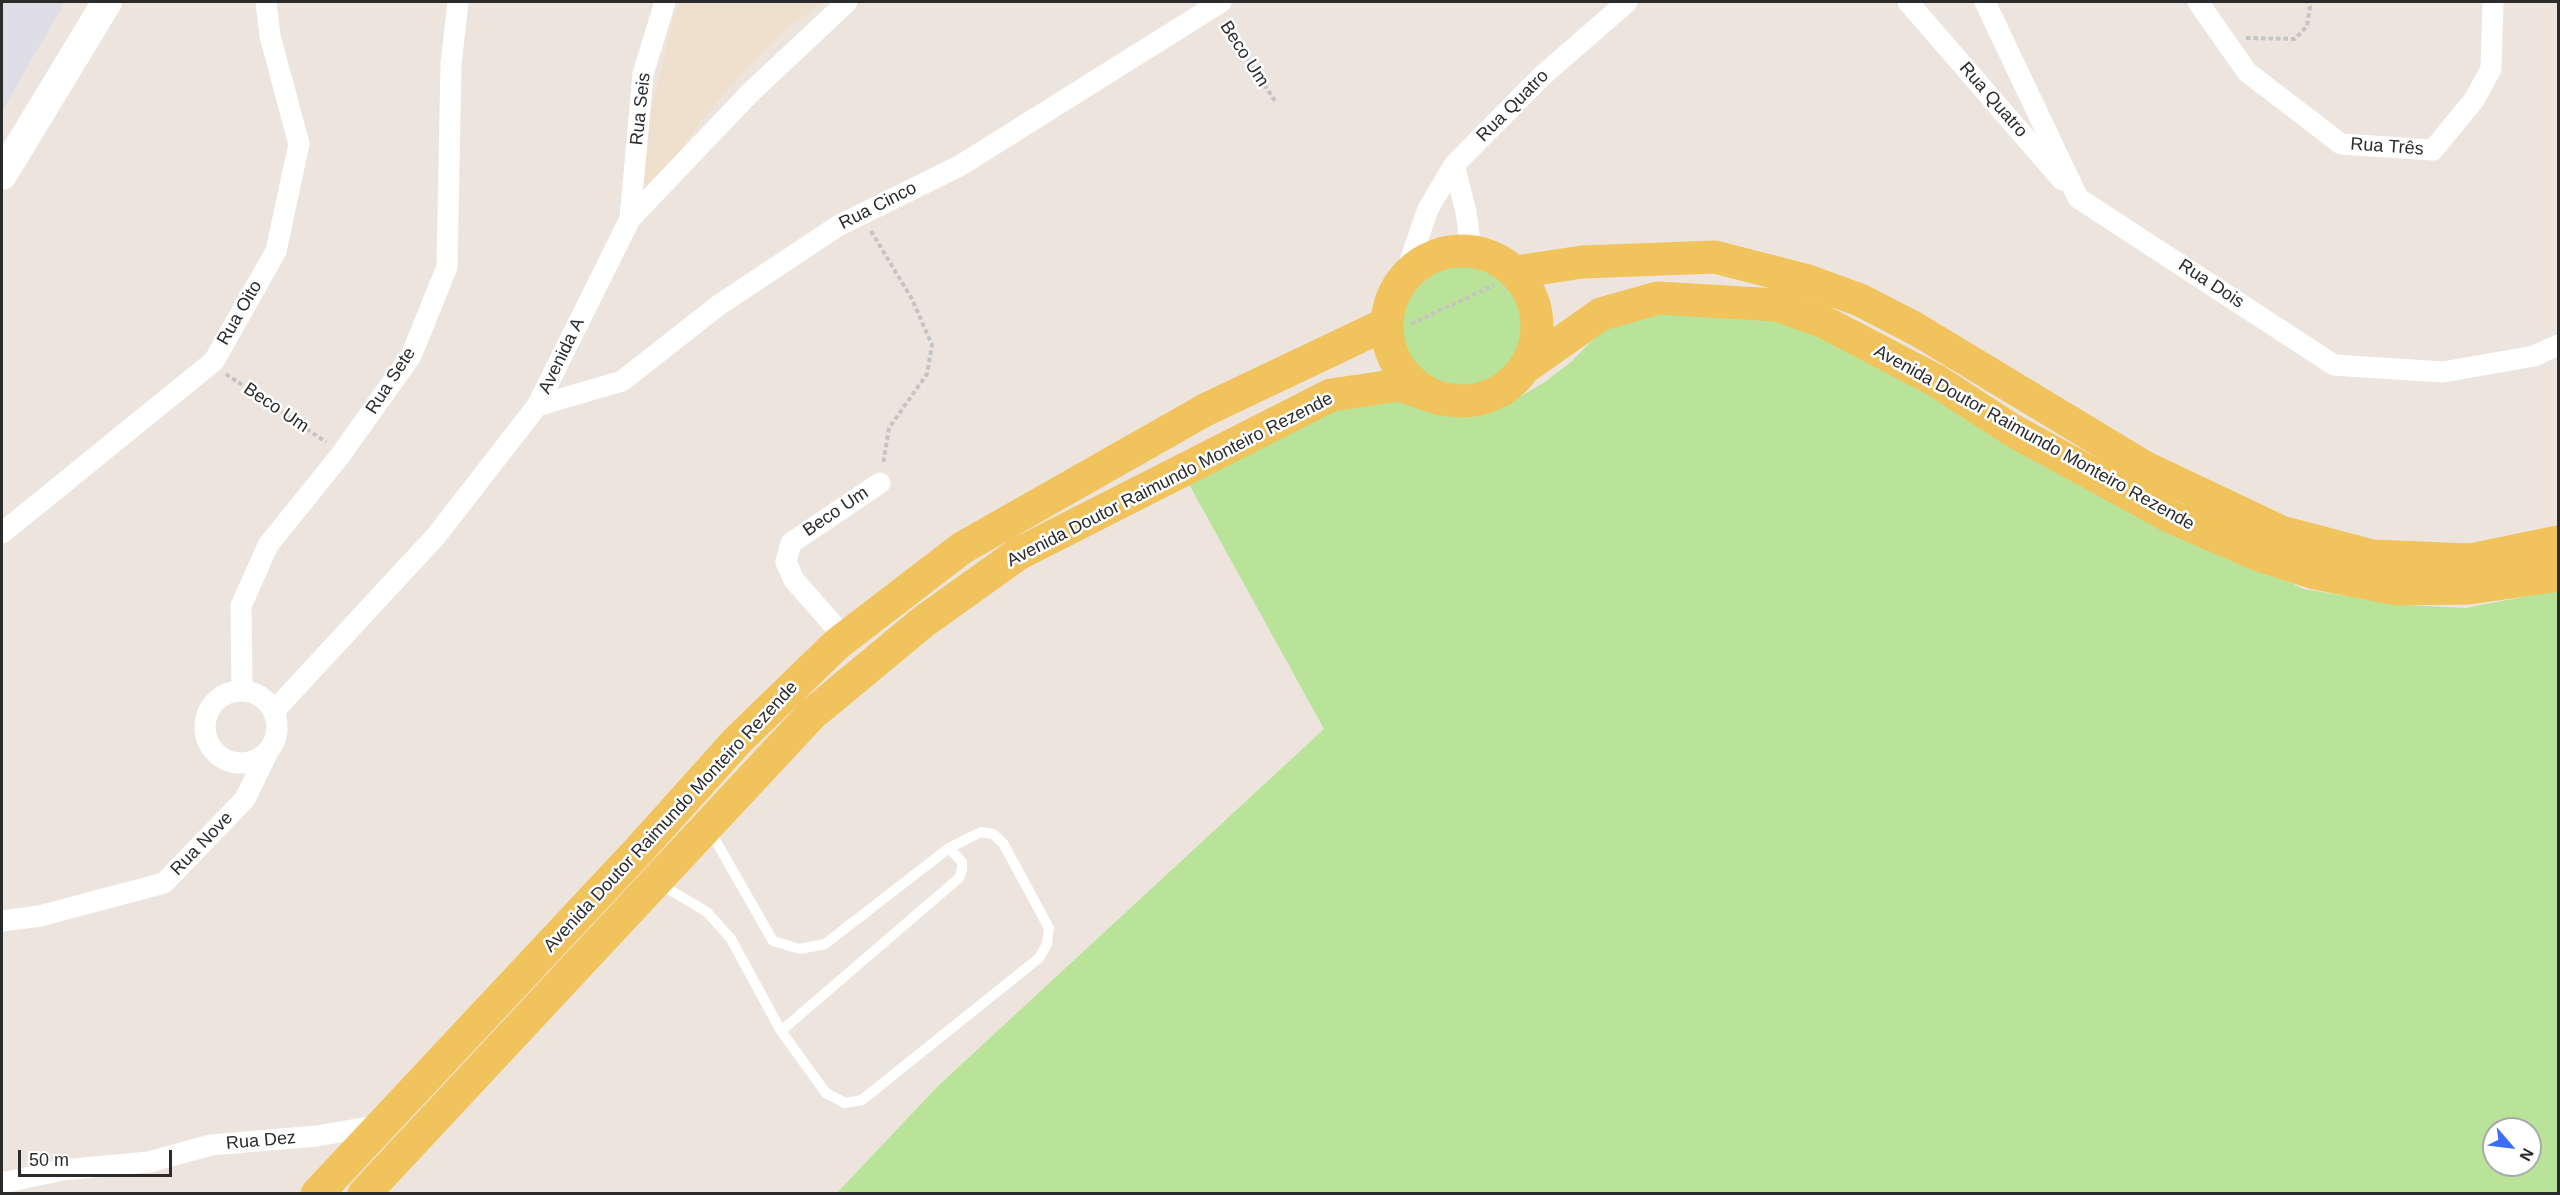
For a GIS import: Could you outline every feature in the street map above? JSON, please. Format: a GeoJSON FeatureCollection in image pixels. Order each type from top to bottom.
{"type":"FeatureCollection","features":[{"type":"Feature","properties":{"kind":"main road"},"geometry":{"type":"LineString","coordinates":[[1386,330],[1391,300],[1404,278],[1423,261],[1446,252],[1471,250],[1495,257],[1518,275]]}},
{"type":"Feature","properties":{"kind":"main road","name":"Avenida Doutor Raimundo Monteiro Rezende"},"geometry":{"type":"LineString","coordinates":[[1527,366],[1536,342],[1537,317],[1530,292],[1518,275],[1582,262],[1715,257],[1788,276],[1860,300],[1897,319],[2146,468],[2281,532],[2372,556],[2471,560],[2559,542]]}},
{"type":"Feature","properties":{"kind":"main road","name":"Avenida Doutor Raimundo Monteiro Rezende"},"geometry":{"type":"LineString","coordinates":[[364,1194],[654,880],[812,714],[923,622],[1018,554],[1331,395],[1399,385],[1440,399],[1465,402],[1489,397],[1511,384],[1527,366],[1601,314],[1658,298],[1777,305],[1824,322],[1935,380],[2012,430],[2171,517],[2259,555],[2315,573],[2397,589],[2469,588],[2559,575]]}},
{"type":"Feature","properties":{"kind":"main road","name":"Avenida Doutor Raimundo Monteiro Rezende"},"geometry":{"type":"LineString","coordinates":[[317,1194],[640,849],[737,741],[845,638],[962,548],[1205,410],[1386,330],[1392,357],[1404,375],[1420,390],[1440,399]]}},
{"type":"Feature","properties":{"kind":"street"},"geometry":{"type":"LineString","coordinates":[[2,175],[107,2]]}},
{"type":"Feature","properties":{"kind":"street","name":"Rua Oito"},"geometry":{"type":"LineString","coordinates":[[2,533],[211,363],[276,251],[299,144],[270,36],[266,2]]}},
{"type":"Feature","properties":{"kind":"street","name":"Rua Sete"},"geometry":{"type":"LineString","coordinates":[[242,691],[241,606],[268,545],[342,453],[411,357],[447,267],[451,64],[458,2]]}},
{"type":"Feature","properties":{"kind":"street","name":"Rua Seis"},"geometry":{"type":"LineString","coordinates":[[630,219],[643,74],[665,2]]}},
{"type":"Feature","properties":{"kind":"street","name":"Avenida A"},"geometry":{"type":"LineString","coordinates":[[274,711],[436,536],[537,406],[630,219],[751,93],[847,2]]}},
{"type":"Feature","properties":{"kind":"street","name":"Rua Quatro"},"geometry":{"type":"LineString","coordinates":[[1404,278],[1428,209],[1454,165],[1542,76],[1627,2]]}},
{"type":"Feature","properties":{"kind":"street","name":"Rua Quatro"},"geometry":{"type":"LineString","coordinates":[[1908,2],[2078,198]]}},
{"type":"Feature","properties":{"kind":"street"},"geometry":{"type":"LineString","coordinates":[[1985,2],[2078,198]]}},
{"type":"Feature","properties":{"kind":"street","name":"Rua Três"},"geometry":{"type":"LineString","coordinates":[[2198,2],[2247,72],[2341,144],[2433,150],[2474,100],[2491,69],[2493,2]]}},
{"type":"Feature","properties":{"kind":"street","name":"Rua Cinco"},"geometry":{"type":"LineString","coordinates":[[537,406],[622,381],[719,304],[838,226],[961,165],[1217,4]]}},
{"type":"Feature","properties":{"kind":"street"},"geometry":{"type":"LineString","coordinates":[[1454,165],[1466,212],[1471,250]]}},
{"type":"Feature","properties":{"kind":"street","name":"Rua Dois"},"geometry":{"type":"LineString","coordinates":[[2078,198],[2334,365],[2443,372],[2534,356],[2559,345]]}},
{"type":"Feature","properties":{"kind":"street","name":"Beco Um"},"geometry":{"type":"LineString","coordinates":[[845,638],[794,580],[786,562],[791,543],[880,483]]}},
{"type":"Feature","properties":{"kind":"street"},"geometry":{"type":"LineString","coordinates":[[242,691],[261,697],[274,711],[277,733],[268,752],[247,764],[235,764],[223,760],[207,742],[206,718],[211,707],[219,698],[242,691]]}},
{"type":"Feature","properties":{"kind":"street","name":"Rua Nove"},"geometry":{"type":"LineString","coordinates":[[2,921],[40,915],[164,883],[245,799],[268,752]]}},
{"type":"Feature","properties":{"kind":"street","name":"Rua Dez"},"geometry":{"type":"LineString","coordinates":[[2,1183],[62,1170],[149,1162],[212,1145],[317,1136],[380,1125]]}},
{"type":"Feature","properties":{"kind":"lane"},"geometry":{"type":"LineString","coordinates":[[654,880],[707,912],[731,939],[781,1031],[825,1093],[844,1103],[862,1100],[1039,958],[1047,944],[1049,928],[1003,843],[993,834],[981,832],[949,848],[825,944],[800,949],[773,941],[707,825]]}},
{"type":"Feature","properties":{"kind":"lane"},"geometry":{"type":"LineString","coordinates":[[781,1031],[959,878],[962,862],[949,848]]}},
{"type":"Feature","properties":{"kind":"path"},"geometry":{"type":"LineString","coordinates":[[2224,39],[2271,37],[2284,41],[2295,39],[2307,26],[2310,7],[2308,2]]}},
{"type":"Feature","properties":{"kind":"path","name":"Beco Um"},"geometry":{"type":"LineString","coordinates":[[1217,4],[1275,101]]}},
{"type":"Feature","properties":{"kind":"path","name":"Beco Um"},"geometry":{"type":"LineString","coordinates":[[861,215],[912,299],[932,345],[927,374],[889,428],[880,483]]}},
{"type":"Feature","properties":{"kind":"path"},"geometry":{"type":"LineString","coordinates":[[1386,330],[1518,275]]}},
{"type":"Feature","properties":{"kind":"path","name":"Beco Um"},"geometry":{"type":"LineString","coordinates":[[211,363],[342,453]]}},
{"type":"Feature","properties":{"kind":"shaded area"},"geometry":{"type":"Polygon","coordinates":[[[2,2],[65,2],[2,111],[2,2]]]}},
{"type":"Feature","properties":{"kind":"shaded area"},"geometry":{"type":"Polygon","coordinates":[[[681,2],[824,2],[788,27],[741,74],[700,122],[641,207],[641,156],[673,18],[681,2]]]}},
{"type":"Feature","properties":{"kind":"green space"},"geometry":{"type":"Polygon","coordinates":[[[1465,265],[1489,270],[1510,283],[1523,304],[1528,328],[1523,352],[1510,373],[1489,386],[1465,391],[1441,386],[1420,373],[1407,352],[1402,328],[1407,304],[1420,283],[1441,270],[1465,265]]]}},
{"type":"Feature","properties":{"kind":"green space"},"geometry":{"type":"Polygon","coordinates":[[[1654,305],[1799,321],[2303,589],[2405,605],[2466,608],[2558,590],[2558,1193],[836,1194],[938,1086],[1324,729],[1185,477],[1347,397],[1425,399],[1466,412],[1504,406],[1545,382],[1572,361],[1611,321],[1654,305]]]}}]}
